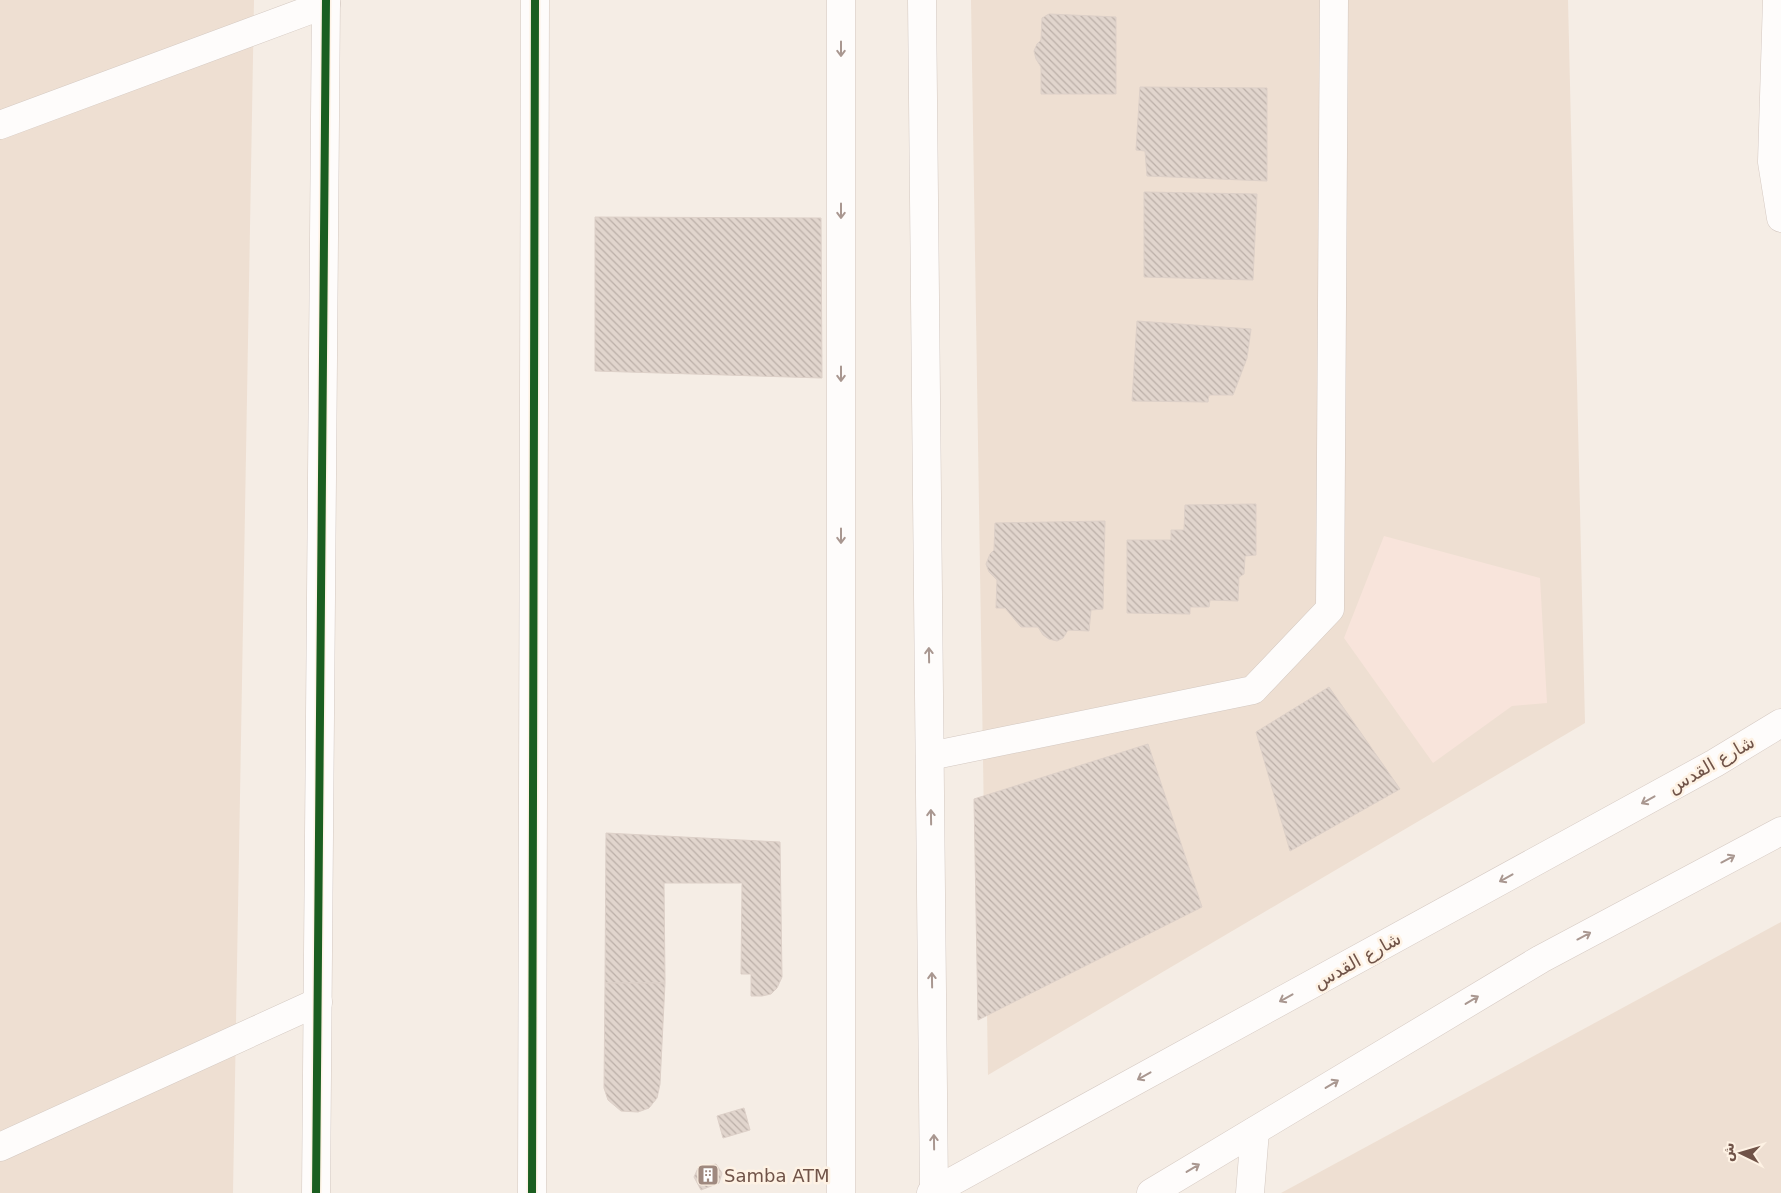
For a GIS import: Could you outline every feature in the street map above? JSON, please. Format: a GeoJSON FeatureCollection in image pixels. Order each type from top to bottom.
{"type":"FeatureCollection","features":[{"type":"Feature","properties":{"kind":"street"},"geometry":{"type":"LineString","coordinates":[[532,1193],[535,0]]}},
{"type":"Feature","properties":{"kind":"street"},"geometry":{"type":"LineString","coordinates":[[841,0],[841,1193]]}},
{"type":"Feature","properties":{"kind":"street"},"geometry":{"type":"LineString","coordinates":[[922,0],[930,756],[932,1192]]}},
{"type":"Feature","properties":{"kind":"street"},"geometry":{"type":"LineString","coordinates":[[930,756],[1253,690],[1330,609],[1334,0]]}},
{"type":"Feature","properties":{"kind":"street"},"geometry":{"type":"LineString","coordinates":[[1777,0],[1772,162],[1781,218]]}},
{"type":"Feature","properties":{"kind":"street"},"geometry":{"type":"LineString","coordinates":[[0,125],[326,2],[316,1193]]}},
{"type":"Feature","properties":{"kind":"street","name":"شارع القدس"},"geometry":{"type":"LineString","coordinates":[[932,1192],[1706,768],[1781,723]]}},
{"type":"Feature","properties":{"kind":"street"},"geometry":{"type":"LineString","coordinates":[[1151,1193],[1541,959],[1781,831]]}},
{"type":"Feature","properties":{"kind":"street"},"geometry":{"type":"LineString","coordinates":[[0,1147],[318,1002]]}},
{"type":"Feature","properties":{"kind":"street"},"geometry":{"type":"LineString","coordinates":[[1250,1193],[1255,1131]]}},
{"type":"Feature","properties":{"kind":"shaded area"},"geometry":{"type":"Polygon","coordinates":[[[0,0],[254,0],[233,1193],[0,1193],[0,0]]]}},
{"type":"Feature","properties":{"kind":"shaded area"},"geometry":{"type":"Polygon","coordinates":[[[971,0],[1568,0],[1585,723],[988,1075],[971,0]]]}},
{"type":"Feature","properties":{"kind":"shaded area"},"geometry":{"type":"Polygon","coordinates":[[[1384,536],[1540,578],[1547,703],[1512,706],[1433,763],[1344,638],[1384,536]]]}},
{"type":"Feature","properties":{"kind":"shaded area"},"geometry":{"type":"Polygon","coordinates":[[[1781,922],[1781,1193],[1281,1193],[1781,922]]]}},
{"type":"Feature","properties":{"kind":"building"},"geometry":{"type":"Polygon","coordinates":[[[1049,14],[1116,17],[1116,94],[1041,94],[1041,67],[1034,51],[1041,40],[1042,18],[1049,14]]]}},
{"type":"Feature","properties":{"kind":"building"},"geometry":{"type":"Polygon","coordinates":[[[1140,87],[1267,88],[1267,181],[1147,176],[1145,151],[1136,150],[1140,87]]]}},
{"type":"Feature","properties":{"kind":"building"},"geometry":{"type":"Polygon","coordinates":[[[1144,192],[1257,194],[1253,280],[1144,277],[1144,192]]]}},
{"type":"Feature","properties":{"kind":"building"},"geometry":{"type":"Polygon","coordinates":[[[595,217],[821,218],[822,378],[595,371],[595,217]]]}},
{"type":"Feature","properties":{"kind":"building"},"geometry":{"type":"Polygon","coordinates":[[[1137,321],[1251,329],[1247,358],[1233,395],[1209,395],[1208,402],[1132,401],[1137,321]]]}},
{"type":"Feature","properties":{"kind":"building"},"geometry":{"type":"Polygon","coordinates":[[[1256,504],[1256,555],[1245,556],[1244,574],[1239,577],[1238,601],[1210,600],[1209,607],[1190,607],[1190,614],[1127,613],[1127,540],[1171,540],[1171,530],[1184,530],[1185,505],[1256,504]]]}},
{"type":"Feature","properties":{"kind":"building"},"geometry":{"type":"Polygon","coordinates":[[[1105,521],[1103,609],[1091,610],[1089,631],[1068,630],[1063,638],[1057,641],[1043,635],[1038,627],[1021,627],[1005,608],[996,608],[997,580],[989,572],[986,564],[994,550],[995,523],[1105,521]]]}},
{"type":"Feature","properties":{"kind":"building"},"geometry":{"type":"Polygon","coordinates":[[[1329,687],[1400,789],[1290,851],[1256,732],[1329,687]]]}},
{"type":"Feature","properties":{"kind":"building"},"geometry":{"type":"Polygon","coordinates":[[[1148,744],[1202,907],[978,1020],[974,799],[1148,744]]]}},
{"type":"Feature","properties":{"kind":"building"},"geometry":{"type":"Polygon","coordinates":[[[606,833],[780,842],[782,977],[777,988],[771,994],[751,996],[751,974],[741,974],[742,883],[664,883],[665,983],[605,983],[606,833]]]}},
{"type":"Feature","properties":{"kind":"building"},"geometry":{"type":"Polygon","coordinates":[[[605,983],[665,983],[660,1084],[657,1098],[649,1108],[638,1112],[621,1111],[608,1100],[604,1088],[605,983]]]}},
{"type":"Feature","properties":{"kind":"building"},"geometry":{"type":"Polygon","coordinates":[[[744,1108],[750,1130],[723,1138],[717,1116],[744,1108]]]}},
{"type":"Feature","properties":{"kind":"building","name":"Samba ATM"},"geometry":{"type":"Polygon","coordinates":[[[716,1164],[722,1173],[719,1183],[701,1190],[694,1177],[698,1168],[716,1164]]]}},
{"type":"Feature","properties":{"kind":"cycle path"},"geometry":{"type":"LineString","coordinates":[[316,1193],[326,0]]}},
{"type":"Feature","properties":{"kind":"cycle path"},"geometry":{"type":"LineString","coordinates":[[532,1193],[535,0]]}},
{"type":"Feature","properties":{"kind":"place","name":"Samba ATM"},"geometry":{"type":"Point","coordinates":[708,1175]}}]}
